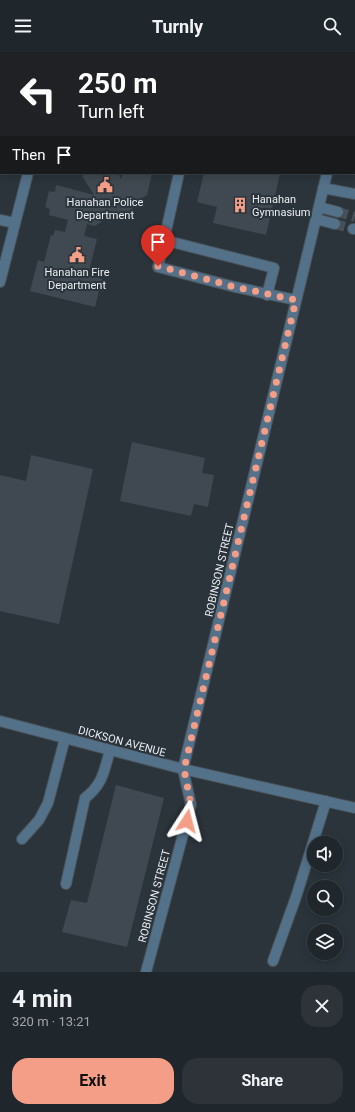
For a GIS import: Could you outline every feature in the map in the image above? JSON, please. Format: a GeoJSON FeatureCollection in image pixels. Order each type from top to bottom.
{"type":"FeatureCollection","features":[{"type":"Feature","properties":{"kind":"street"},"geometry":{"type":"LineString","coordinates":[[0,282],[28,174]]}},
{"type":"Feature","properties":{"kind":"street"},"geometry":{"type":"LineString","coordinates":[[179,174],[158,266],[267,295],[296,300]]}},
{"type":"Feature","properties":{"kind":"street","name":"ROBINSON STREET"},"geometry":{"type":"LineString","coordinates":[[146,972],[191,805],[184,769],[327,174]]}},
{"type":"Feature","properties":{"kind":"street"},"geometry":{"type":"LineString","coordinates":[[323,188],[355,194]]}},
{"type":"Feature","properties":{"kind":"street"},"geometry":{"type":"LineString","coordinates":[[319,207],[338,212]]}},
{"type":"Feature","properties":{"kind":"street"},"geometry":{"type":"LineString","coordinates":[[0,220],[15,223]]}},
{"type":"Feature","properties":{"kind":"street"},"geometry":{"type":"LineString","coordinates":[[316,220],[335,224]]}},
{"type":"Feature","properties":{"kind":"street"},"geometry":{"type":"LineString","coordinates":[[164,240],[274,268],[267,295]]}},
{"type":"Feature","properties":{"kind":"street","name":"DICKSON AVENUE"},"geometry":{"type":"LineString","coordinates":[[0,721],[184,769],[355,808]]}},
{"type":"Feature","properties":{"kind":"street"},"geometry":{"type":"LineString","coordinates":[[22,839],[39,820],[48,803],[65,738]]}},
{"type":"Feature","properties":{"kind":"street"},"geometry":{"type":"LineString","coordinates":[[66,884],[85,798],[102,779],[110,750]]}},
{"type":"Feature","properties":{"kind":"street"},"geometry":{"type":"LineString","coordinates":[[273,961],[298,890],[326,801]]}},
{"type":"Feature","properties":{"kind":"building"},"geometry":{"type":"Polygon","coordinates":[[[85,174],[118,174],[121,179],[123,174],[152,174],[147,195],[135,202],[137,206],[130,210],[132,212],[118,221],[116,218],[109,222],[107,218],[95,226],[87,224],[84,236],[97,239],[88,275],[102,279],[95,307],[30,291],[38,260],[44,262],[51,235],[53,236],[55,230],[65,232],[68,220],[49,215],[50,209],[45,207],[49,191],[55,192],[56,185],[94,195],[82,176],[85,174]]]}},
{"type":"Feature","properties":{"kind":"building","name":"Hanahan Gymnasium"},"geometry":{"type":"Polygon","coordinates":[[[204,174],[280,174],[266,235],[213,223],[217,207],[197,202],[204,174]]]}},
{"type":"Feature","properties":{"kind":"building"},"geometry":{"type":"Polygon","coordinates":[[[132,442],[205,458],[202,473],[214,475],[208,507],[194,504],[191,516],[120,501],[132,442]]]}},
{"type":"Feature","properties":{"kind":"building"},"geometry":{"type":"Polygon","coordinates":[[[31,455],[93,469],[59,624],[0,611],[0,475],[26,481],[31,455]]]}},
{"type":"Feature","properties":{"kind":"building"},"geometry":{"type":"Polygon","coordinates":[[[116,785],[164,798],[127,947],[62,932],[71,900],[87,903],[116,785]]]}},
{"type":"Feature","properties":{"kind":"tunnel"},"geometry":{"type":"LineString","coordinates":[[338,212],[355,217]]}},
{"type":"Feature","properties":{"kind":"tunnel"},"geometry":{"type":"LineString","coordinates":[[335,224],[353,229]]}},
{"type":"Feature","properties":{"kind":"place","name":"Hanahan Police Department"},"geometry":{"type":"Point","coordinates":[105,185]}},
{"type":"Feature","properties":{"kind":"place","name":"Hanahan Gymnasium"},"geometry":{"type":"Point","coordinates":[240,205]}},
{"type":"Feature","properties":{"kind":"place","name":"Hanahan Fire Department"},"geometry":{"type":"Point","coordinates":[77,255]}},
{"type":"Feature","properties":{"kind":"route"},"geometry":{"type":"LineString","coordinates":[[158,266],[267,295],[296,300],[184,769],[191,805],[187,821]]}}]}
